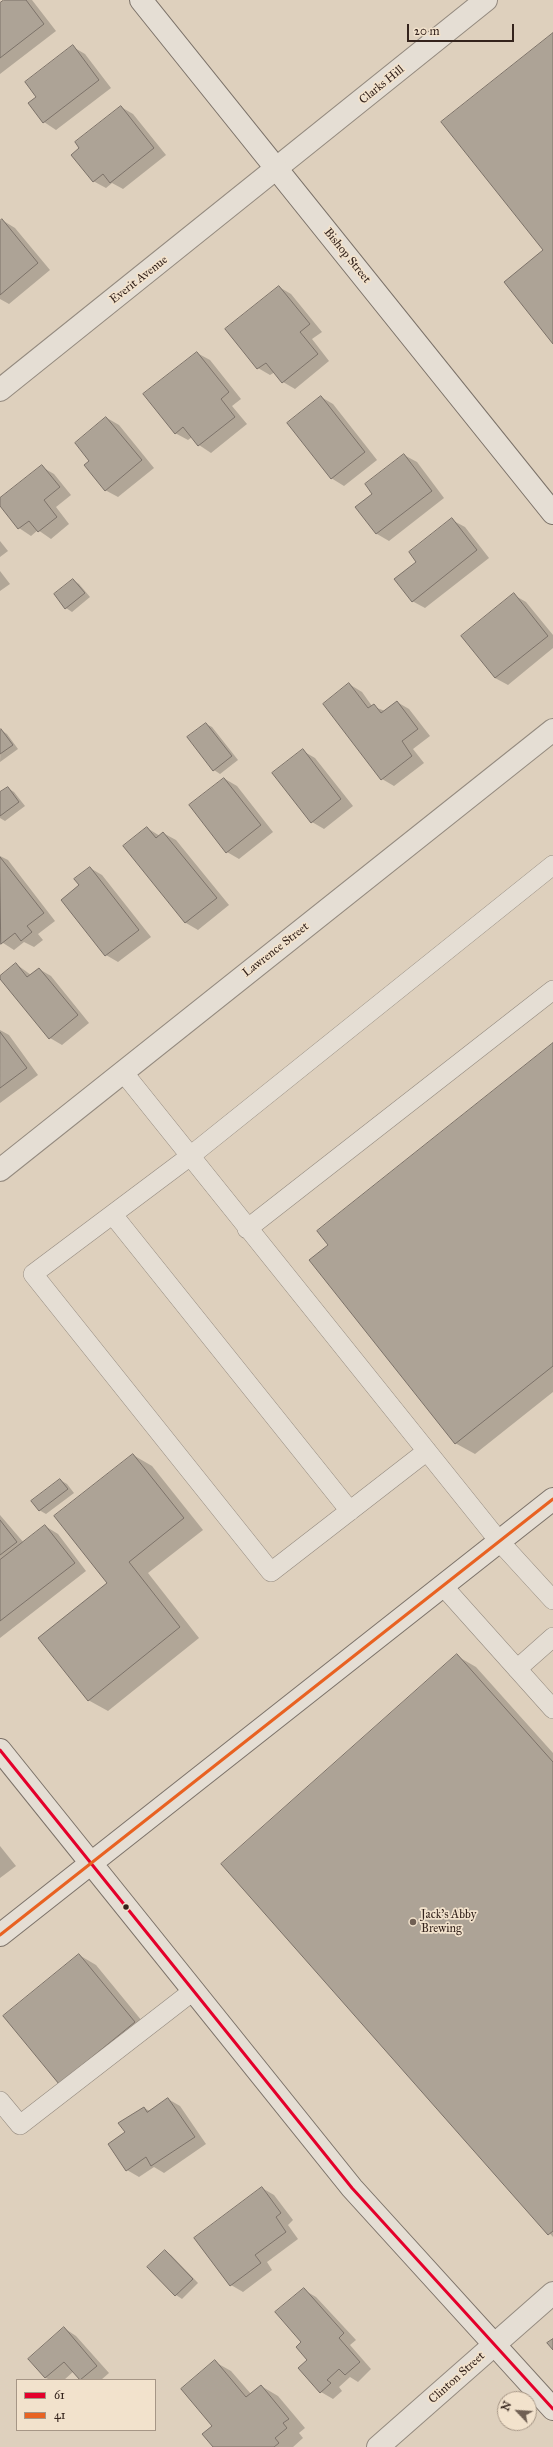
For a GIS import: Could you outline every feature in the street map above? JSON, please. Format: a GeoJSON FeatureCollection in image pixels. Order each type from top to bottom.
{"type":"FeatureCollection","features":[{"type":"Feature","properties":{"kind":"street","name":"Bishop Street"},"geometry":{"type":"LineString","coordinates":[[141,0],[553,513]]}},
{"type":"Feature","properties":{"kind":"street","name":"Clarks Hill"},"geometry":{"type":"LineString","coordinates":[[278,170],[486,0]]}},
{"type":"Feature","properties":{"kind":"street","name":"Everit Avenue"},"geometry":{"type":"LineString","coordinates":[[0,390],[278,170]]}},
{"type":"Feature","properties":{"kind":"street","name":"Lawrence Street"},"geometry":{"type":"LineString","coordinates":[[0,1170],[553,730]]}},
{"type":"Feature","properties":{"kind":"street"},"geometry":{"type":"LineString","coordinates":[[0,1935],[553,1499]]}},
{"type":"Feature","properties":{"kind":"street"},"geometry":{"type":"LineString","coordinates":[[0,1750],[352,2188],[553,2409]]}},
{"type":"Feature","properties":{"kind":"street","name":"Clinton Street"},"geometry":{"type":"LineString","coordinates":[[378,2447],[553,2292]]}},
{"type":"Feature","properties":{"kind":"lane"},"geometry":{"type":"LineString","coordinates":[[427,1451],[272,1572],[33,1274],[189,1157],[553,865]]}},
{"type":"Feature","properties":{"kind":"lane"},"geometry":{"type":"LineString","coordinates":[[247,1229],[553,990]]}},
{"type":"Feature","properties":{"kind":"lane"},"geometry":{"type":"LineString","coordinates":[[123,1072],[189,1157],[499,1541],[553,1600]]}},
{"type":"Feature","properties":{"kind":"lane"},"geometry":{"type":"LineString","coordinates":[[113,1214],[350,1511]]}},
{"type":"Feature","properties":{"kind":"lane"},"geometry":{"type":"LineString","coordinates":[[443,1586],[553,1709]]}},
{"type":"Feature","properties":{"kind":"lane"},"geometry":{"type":"LineString","coordinates":[[517,1669],[553,1637]]}},
{"type":"Feature","properties":{"kind":"lane"},"geometry":{"type":"LineString","coordinates":[[0,2101],[20,2125],[193,1991]]}},
{"type":"Feature","properties":{"kind":"building"},"geometry":{"type":"Polygon","coordinates":[[[4,0],[26,0],[44,24],[0,58],[0,3],[4,0]]]}},
{"type":"Feature","properties":{"kind":"building"},"geometry":{"type":"Polygon","coordinates":[[[553,33],[553,344],[504,282],[543,250],[441,122],[553,33]]]}},
{"type":"Feature","properties":{"kind":"building"},"geometry":{"type":"Polygon","coordinates":[[[73,45],[99,80],[43,123],[28,103],[36,97],[25,82],[73,45]]]}},
{"type":"Feature","properties":{"kind":"building"},"geometry":{"type":"Polygon","coordinates":[[[121,106],[154,148],[110,183],[103,174],[93,182],[71,155],[79,148],[75,142],[121,106]]]}},
{"type":"Feature","properties":{"kind":"building"},"geometry":{"type":"Polygon","coordinates":[[[2,219],[38,263],[0,295],[0,221],[2,219]]]}},
{"type":"Feature","properties":{"kind":"building"},"geometry":{"type":"Polygon","coordinates":[[[279,286],[310,324],[300,332],[318,354],[282,383],[266,363],[257,369],[225,329],[279,286]]]}},
{"type":"Feature","properties":{"kind":"building"},"geometry":{"type":"Polygon","coordinates":[[[197,352],[229,392],[221,399],[235,417],[198,446],[183,427],[175,434],[143,394],[197,352]]]}},
{"type":"Feature","properties":{"kind":"building"},"geometry":{"type":"Polygon","coordinates":[[[321,396],[365,452],[331,479],[287,423],[321,396]]]}},
{"type":"Feature","properties":{"kind":"building"},"geometry":{"type":"Polygon","coordinates":[[[106,417],[142,460],[105,491],[84,465],[89,461],[75,443],[106,417]]]}},
{"type":"Feature","properties":{"kind":"building"},"geometry":{"type":"Polygon","coordinates":[[[404,454],[432,491],[376,534],[355,507],[372,494],[365,484],[404,454]]]}},
{"type":"Feature","properties":{"kind":"building"},"geometry":{"type":"Polygon","coordinates":[[[42,465],[60,487],[44,500],[57,517],[38,532],[29,521],[18,529],[0,506],[0,498],[42,465]]]}},
{"type":"Feature","properties":{"kind":"building"},"geometry":{"type":"Polygon","coordinates":[[[452,518],[477,550],[412,602],[394,579],[416,562],[409,552],[452,518]]]}},
{"type":"Feature","properties":{"kind":"building"},"geometry":{"type":"Polygon","coordinates":[[[73,579],[85,593],[65,609],[54,594],[73,579]]]}},
{"type":"Feature","properties":{"kind":"building"},"geometry":{"type":"Polygon","coordinates":[[[514,593],[548,636],[495,678],[461,636],[514,593]]]}},
{"type":"Feature","properties":{"kind":"building"},"geometry":{"type":"Polygon","coordinates":[[[349,683],[368,708],[374,704],[381,713],[397,701],[418,729],[402,741],[412,756],[381,780],[323,704],[349,683]]]}},
{"type":"Feature","properties":{"kind":"building"},"geometry":{"type":"Polygon","coordinates":[[[206,723],[232,756],[213,771],[187,737],[206,723]]]}},
{"type":"Feature","properties":{"kind":"building"},"geometry":{"type":"Polygon","coordinates":[[[1,729],[13,745],[0,754],[0,730],[1,729]]]}},
{"type":"Feature","properties":{"kind":"building"},"geometry":{"type":"Polygon","coordinates":[[[303,749],[341,799],[311,823],[272,773],[303,749]]]}},
{"type":"Feature","properties":{"kind":"building"},"geometry":{"type":"Polygon","coordinates":[[[224,778],[261,825],[226,853],[189,805],[224,778]]]}},
{"type":"Feature","properties":{"kind":"building"},"geometry":{"type":"Polygon","coordinates":[[[8,787],[19,802],[0,816],[0,792],[8,787]]]}},
{"type":"Feature","properties":{"kind":"building"},"geometry":{"type":"Polygon","coordinates":[[[147,827],[156,838],[163,832],[217,898],[185,923],[123,846],[147,827]]]}},
{"type":"Feature","properties":{"kind":"building"},"geometry":{"type":"Polygon","coordinates":[[[0,857],[44,913],[27,926],[32,932],[21,941],[15,933],[1,944],[0,857]]]}},
{"type":"Feature","properties":{"kind":"building"},"geometry":{"type":"Polygon","coordinates":[[[90,867],[139,930],[105,956],[61,900],[79,885],[74,879],[90,867]]]}},
{"type":"Feature","properties":{"kind":"building"},"geometry":{"type":"Polygon","coordinates":[[[16,963],[27,977],[39,968],[78,1015],[49,1039],[0,979],[0,976],[16,963]]]}},
{"type":"Feature","properties":{"kind":"building"},"geometry":{"type":"Polygon","coordinates":[[[0,1032],[27,1068],[0,1088],[0,1032]]]}},
{"type":"Feature","properties":{"kind":"building"},"geometry":{"type":"Polygon","coordinates":[[[553,1043],[553,1366],[455,1444],[309,1260],[328,1245],[317,1231],[553,1043]]]}},
{"type":"Feature","properties":{"kind":"building"},"geometry":{"type":"Polygon","coordinates":[[[133,1454],[184,1518],[129,1562],[180,1627],[88,1701],[38,1638],[107,1583],[54,1516],[133,1454]]]}},
{"type":"Feature","properties":{"kind":"building"},"geometry":{"type":"Polygon","coordinates":[[[60,1479],[68,1489],[39,1511],[31,1501],[60,1479]]]}},
{"type":"Feature","properties":{"kind":"building"},"geometry":{"type":"Polygon","coordinates":[[[0,1520],[17,1542],[0,1555],[0,1520]]]}},
{"type":"Feature","properties":{"kind":"building"},"geometry":{"type":"Polygon","coordinates":[[[45,1525],[75,1563],[0,1621],[0,1560],[45,1525]]]}},
{"type":"Feature","properties":{"kind":"building","name":"Jack's Abby Brewing"},"geometry":{"type":"Polygon","coordinates":[[[457,1654],[553,1762],[553,2231],[548,2235],[221,1864],[457,1654]]]}},
{"type":"Feature","properties":{"kind":"building"},"geometry":{"type":"Polygon","coordinates":[[[79,1954],[135,2022],[59,2084],[3,2016],[79,1954]]]}},
{"type":"Feature","properties":{"kind":"building"},"geometry":{"type":"Polygon","coordinates":[[[168,2098],[195,2137],[151,2166],[146,2157],[126,2171],[108,2144],[125,2132],[118,2123],[144,2107],[147,2112],[168,2098]]]}},
{"type":"Feature","properties":{"kind":"building"},"geometry":{"type":"Polygon","coordinates":[[[262,2187],[281,2213],[276,2217],[286,2232],[255,2255],[261,2263],[230,2286],[194,2238],[262,2187]]]}},
{"type":"Feature","properties":{"kind":"building"},"geometry":{"type":"Polygon","coordinates":[[[165,2250],[193,2279],[175,2296],[147,2267],[165,2250]]]}},
{"type":"Feature","properties":{"kind":"building"},"geometry":{"type":"Polygon","coordinates":[[[304,2288],[344,2333],[339,2338],[360,2362],[345,2375],[339,2369],[327,2380],[331,2383],[320,2393],[298,2368],[307,2360],[296,2347],[301,2342],[275,2312],[304,2288]]]}},
{"type":"Feature","properties":{"kind":"building"},"geometry":{"type":"Polygon","coordinates":[[[64,2327],[97,2366],[81,2379],[79,2379],[64,2362],[45,2378],[28,2359],[64,2327]]]}},
{"type":"Feature","properties":{"kind":"building"},"geometry":{"type":"Polygon","coordinates":[[[553,2339],[553,2350],[547,2343],[553,2339]]]}},
{"type":"Feature","properties":{"kind":"building"},"geometry":{"type":"Polygon","coordinates":[[[215,2360],[246,2397],[261,2385],[289,2419],[283,2423],[287,2428],[275,2438],[279,2443],[274,2447],[213,2447],[202,2434],[212,2426],[181,2389],[215,2360]]]}},
{"type":"Feature","properties":{"kind":"transit line","name":"41"},"geometry":{"type":"LineString","coordinates":[[0,1935],[553,1499]]}},
{"type":"Feature","properties":{"kind":"transit line","name":"61"},"geometry":{"type":"LineString","coordinates":[[0,1750],[352,2188],[553,2409]]}},
{"type":"Feature","properties":{"kind":"place","name":"Jack's Abby Brewing"},"geometry":{"type":"Point","coordinates":[413,1922]}}]}
